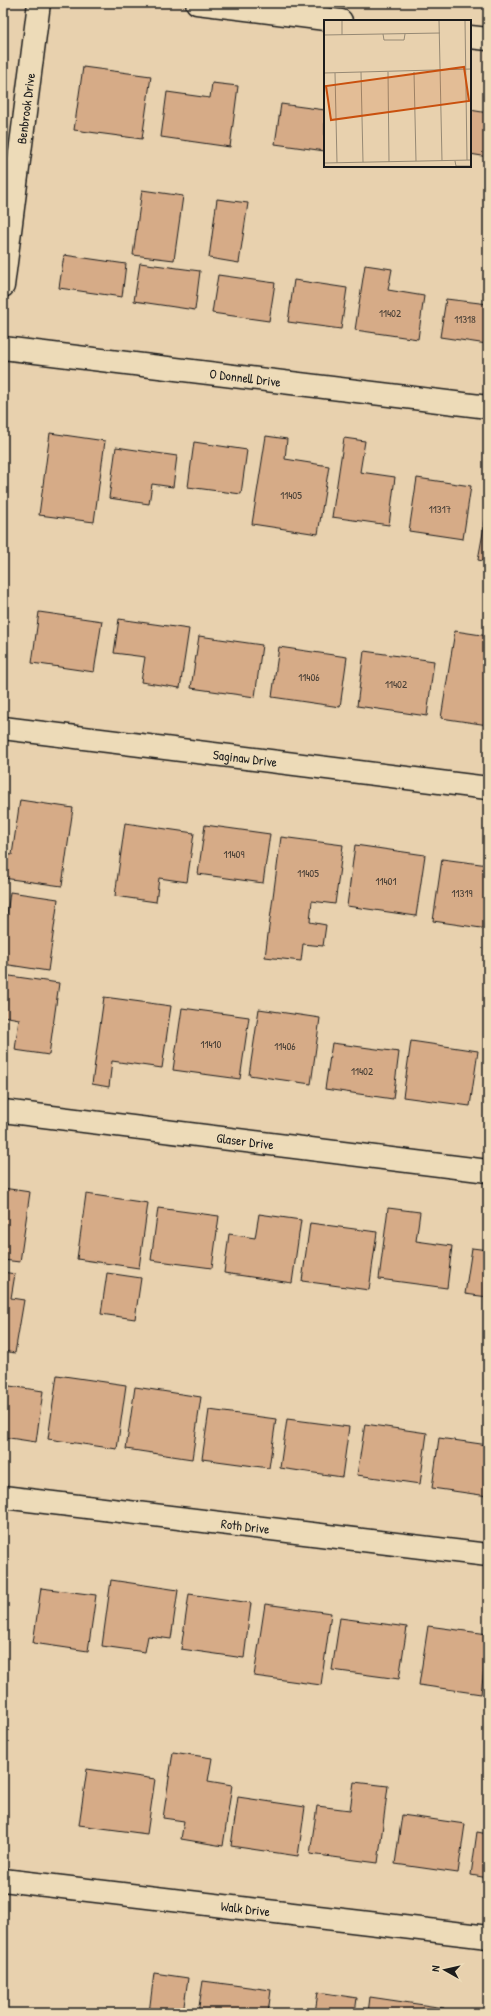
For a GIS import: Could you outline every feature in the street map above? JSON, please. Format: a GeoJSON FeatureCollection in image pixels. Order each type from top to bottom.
{"type":"FeatureCollection","features":[{"type":"Feature","properties":{"kind":"street","name":"Benbrook Drive"},"geometry":{"type":"LineString","coordinates":[[3,286],[39,3]]}},
{"type":"Feature","properties":{"kind":"street"},"geometry":{"type":"LineString","coordinates":[[197,3],[333,20]]}},
{"type":"Feature","properties":{"kind":"street"},"geometry":{"type":"LineString","coordinates":[[471,37],[488,39]]}},
{"type":"Feature","properties":{"kind":"street","name":"O Donnell Drive"},"geometry":{"type":"LineString","coordinates":[[3,348],[488,407]]}},
{"type":"Feature","properties":{"kind":"street","name":"Saginaw Drive"},"geometry":{"type":"LineString","coordinates":[[3,728],[488,788]]}},
{"type":"Feature","properties":{"kind":"street","name":"Glaser Drive"},"geometry":{"type":"LineString","coordinates":[[3,1111],[488,1171]]}},
{"type":"Feature","properties":{"kind":"street","name":"Roth Drive"},"geometry":{"type":"LineString","coordinates":[[3,1497],[488,1555]]}},
{"type":"Feature","properties":{"kind":"street","name":"Walk Drive"},"geometry":{"type":"LineString","coordinates":[[3,1880],[488,1936]]}},
{"type":"Feature","properties":{"kind":"building"},"geometry":{"type":"Polygon","coordinates":[[[83,67],[151,76],[142,139],[74,130],[83,67]]]}},
{"type":"Feature","properties":{"kind":"building"},"geometry":{"type":"Polygon","coordinates":[[[212,83],[238,86],[230,147],[161,137],[167,92],[210,98],[212,83]]]}},
{"type":"Feature","properties":{"kind":"building"},"geometry":{"type":"Polygon","coordinates":[[[281,104],[324,110],[324,151],[275,144],[281,104]]]}},
{"type":"Feature","properties":{"kind":"building"},"geometry":{"type":"Polygon","coordinates":[[[471,110],[488,113],[488,157],[471,154],[471,110]]]}},
{"type":"Feature","properties":{"kind":"building"},"geometry":{"type":"Polygon","coordinates":[[[142,190],[183,196],[174,260],[133,255],[142,190]]]}},
{"type":"Feature","properties":{"kind":"building"},"geometry":{"type":"Polygon","coordinates":[[[217,199],[248,203],[239,263],[209,258],[217,199]]]}},
{"type":"Feature","properties":{"kind":"building"},"geometry":{"type":"Polygon","coordinates":[[[64,255],[126,264],[122,297],[59,288],[64,255]]]}},
{"type":"Feature","properties":{"kind":"building"},"geometry":{"type":"Polygon","coordinates":[[[140,263],[200,271],[195,310],[134,301],[140,263]]]}},
{"type":"Feature","properties":{"kind":"building"},"geometry":{"type":"Polygon","coordinates":[[[365,265],[392,269],[388,290],[424,296],[418,339],[355,330],[365,265]]]}},
{"type":"Feature","properties":{"kind":"building"},"geometry":{"type":"Polygon","coordinates":[[[218,275],[275,283],[269,321],[212,313],[218,275]]]}},
{"type":"Feature","properties":{"kind":"building"},"geometry":{"type":"Polygon","coordinates":[[[294,280],[347,288],[341,329],[288,322],[294,280]]]}},
{"type":"Feature","properties":{"kind":"building"},"geometry":{"type":"Polygon","coordinates":[[[446,299],[488,304],[487,344],[440,337],[446,299]]]}},
{"type":"Feature","properties":{"kind":"building"},"geometry":{"type":"Polygon","coordinates":[[[50,433],[105,441],[94,522],[39,515],[50,433]]]}},
{"type":"Feature","properties":{"kind":"building"},"geometry":{"type":"Polygon","coordinates":[[[266,436],[287,439],[285,459],[329,466],[318,534],[252,524],[266,436]]]}},
{"type":"Feature","properties":{"kind":"building"},"geometry":{"type":"Polygon","coordinates":[[[344,438],[365,441],[360,472],[395,477],[389,525],[332,517],[344,438]]]}},
{"type":"Feature","properties":{"kind":"building"},"geometry":{"type":"Polygon","coordinates":[[[194,442],[247,450],[241,494],[188,487],[194,442]]]}},
{"type":"Feature","properties":{"kind":"building"},"geometry":{"type":"Polygon","coordinates":[[[116,447],[177,456],[173,487],[152,484],[149,504],[109,498],[116,447]]]}},
{"type":"Feature","properties":{"kind":"building"},"geometry":{"type":"Polygon","coordinates":[[[417,478],[471,486],[463,539],[409,531],[417,478]]]}},
{"type":"Feature","properties":{"kind":"building"},"geometry":{"type":"Polygon","coordinates":[[[488,505],[488,562],[478,560],[488,505]]]}},
{"type":"Feature","properties":{"kind":"building"},"geometry":{"type":"Polygon","coordinates":[[[39,612],[102,621],[94,672],[32,663],[39,612]]]}},
{"type":"Feature","properties":{"kind":"building"},"geometry":{"type":"Polygon","coordinates":[[[119,619],[189,629],[180,688],[141,682],[145,657],[114,653],[119,619]]]}},
{"type":"Feature","properties":{"kind":"building"},"geometry":{"type":"Polygon","coordinates":[[[455,631],[488,636],[488,725],[441,718],[455,631]]]}},
{"type":"Feature","properties":{"kind":"building"},"geometry":{"type":"Polygon","coordinates":[[[199,636],[262,645],[255,697],[191,688],[199,636]]]}},
{"type":"Feature","properties":{"kind":"building"},"geometry":{"type":"Polygon","coordinates":[[[279,647],[347,657],[340,707],[272,697],[279,647]]]}},
{"type":"Feature","properties":{"kind":"building"},"geometry":{"type":"Polygon","coordinates":[[[364,651],[434,661],[427,716],[357,706],[364,651]]]}},
{"type":"Feature","properties":{"kind":"building"},"geometry":{"type":"Polygon","coordinates":[[[20,800],[73,808],[62,886],[3,878],[3,854],[12,855],[20,800]]]}},
{"type":"Feature","properties":{"kind":"building"},"geometry":{"type":"Polygon","coordinates":[[[125,823],[194,833],[187,882],[159,878],[156,902],[115,896],[125,823]]]}},
{"type":"Feature","properties":{"kind":"building"},"geometry":{"type":"Polygon","coordinates":[[[205,825],[270,834],[263,883],[198,874],[205,825]]]}},
{"type":"Feature","properties":{"kind":"building"},"geometry":{"type":"Polygon","coordinates":[[[281,837],[343,845],[335,904],[312,901],[310,922],[326,925],[323,946],[303,944],[301,961],[265,957],[281,837]]]}},
{"type":"Feature","properties":{"kind":"building"},"geometry":{"type":"Polygon","coordinates":[[[355,845],[425,855],[416,916],[347,906],[355,845]]]}},
{"type":"Feature","properties":{"kind":"building"},"geometry":{"type":"Polygon","coordinates":[[[442,859],[488,865],[488,929],[433,921],[442,859]]]}},
{"type":"Feature","properties":{"kind":"building"},"geometry":{"type":"Polygon","coordinates":[[[10,892],[58,899],[48,971],[3,964],[3,945],[10,892]]]}},
{"type":"Feature","properties":{"kind":"building"},"geometry":{"type":"Polygon","coordinates":[[[3,975],[59,983],[49,1055],[15,1050],[19,1019],[3,1016],[3,975]]]}},
{"type":"Feature","properties":{"kind":"building"},"geometry":{"type":"Polygon","coordinates":[[[104,997],[171,1006],[162,1068],[112,1061],[109,1087],[92,1084],[104,997]]]}},
{"type":"Feature","properties":{"kind":"building"},"geometry":{"type":"Polygon","coordinates":[[[182,1008],[249,1017],[240,1079],[173,1070],[182,1008]]]}},
{"type":"Feature","properties":{"kind":"building"},"geometry":{"type":"Polygon","coordinates":[[[259,1009],[320,1018],[311,1084],[249,1075],[259,1009]]]}},
{"type":"Feature","properties":{"kind":"building"},"geometry":{"type":"Polygon","coordinates":[[[411,1041],[478,1051],[470,1106],[403,1097],[411,1041]]]}},
{"type":"Feature","properties":{"kind":"building"},"geometry":{"type":"Polygon","coordinates":[[[332,1043],[399,1052],[393,1099],[325,1089],[332,1043]]]}},
{"type":"Feature","properties":{"kind":"building"},"geometry":{"type":"Polygon","coordinates":[[[488,1103],[488,1133],[484,1133],[488,1103]]]}},
{"type":"Feature","properties":{"kind":"building"},"geometry":{"type":"Polygon","coordinates":[[[3,1188],[30,1192],[20,1262],[3,1260],[3,1188]]]}},
{"type":"Feature","properties":{"kind":"building"},"geometry":{"type":"Polygon","coordinates":[[[86,1194],[148,1203],[139,1268],[77,1259],[86,1194]]]}},
{"type":"Feature","properties":{"kind":"building"},"geometry":{"type":"Polygon","coordinates":[[[158,1208],[219,1216],[212,1268],[151,1260],[158,1208]]]}},
{"type":"Feature","properties":{"kind":"building"},"geometry":{"type":"Polygon","coordinates":[[[388,1208],[420,1212],[416,1241],[452,1246],[447,1288],[379,1279],[388,1208]]]}},
{"type":"Feature","properties":{"kind":"building"},"geometry":{"type":"Polygon","coordinates":[[[259,1214],[301,1220],[292,1283],[224,1273],[229,1234],[255,1238],[259,1214]]]}},
{"type":"Feature","properties":{"kind":"building"},"geometry":{"type":"Polygon","coordinates":[[[310,1223],[377,1232],[369,1290],[302,1281],[310,1223]]]}},
{"type":"Feature","properties":{"kind":"building"},"geometry":{"type":"Polygon","coordinates":[[[472,1248],[488,1250],[488,1297],[465,1294],[472,1248]]]}},
{"type":"Feature","properties":{"kind":"building"},"geometry":{"type":"Polygon","coordinates":[[[3,1272],[15,1274],[11,1298],[24,1300],[15,1353],[3,1351],[3,1272]]]}},
{"type":"Feature","properties":{"kind":"building"},"geometry":{"type":"Polygon","coordinates":[[[107,1273],[141,1278],[135,1319],[101,1314],[107,1273]]]}},
{"type":"Feature","properties":{"kind":"building"},"geometry":{"type":"Polygon","coordinates":[[[57,1375],[126,1385],[117,1449],[48,1439],[57,1375]]]}},
{"type":"Feature","properties":{"kind":"building"},"geometry":{"type":"Polygon","coordinates":[[[3,1385],[43,1391],[36,1442],[3,1437],[3,1385]]]}},
{"type":"Feature","properties":{"kind":"building"},"geometry":{"type":"Polygon","coordinates":[[[135,1387],[201,1397],[192,1459],[126,1449],[135,1387]]]}},
{"type":"Feature","properties":{"kind":"building"},"geometry":{"type":"Polygon","coordinates":[[[209,1410],[276,1419],[269,1468],[202,1459],[209,1410]]]}},
{"type":"Feature","properties":{"kind":"building"},"geometry":{"type":"Polygon","coordinates":[[[287,1419],[349,1427],[342,1477],[280,1468],[287,1419]]]}},
{"type":"Feature","properties":{"kind":"building"},"geometry":{"type":"Polygon","coordinates":[[[365,1424],[427,1433],[420,1484],[357,1475],[365,1424]]]}},
{"type":"Feature","properties":{"kind":"building"},"geometry":{"type":"Polygon","coordinates":[[[439,1438],[488,1445],[488,1496],[432,1488],[439,1438]]]}},
{"type":"Feature","properties":{"kind":"building"},"geometry":{"type":"Polygon","coordinates":[[[111,1580],[178,1590],[171,1639],[148,1636],[145,1652],[102,1646],[111,1580]]]}},
{"type":"Feature","properties":{"kind":"building"},"geometry":{"type":"Polygon","coordinates":[[[41,1588],[96,1595],[88,1651],[33,1643],[41,1588]]]}},
{"type":"Feature","properties":{"kind":"building"},"geometry":{"type":"Polygon","coordinates":[[[189,1594],[251,1603],[244,1658],[181,1649],[189,1594]]]}},
{"type":"Feature","properties":{"kind":"building"},"geometry":{"type":"Polygon","coordinates":[[[265,1604],[331,1613],[321,1685],[254,1676],[265,1604]]]}},
{"type":"Feature","properties":{"kind":"building"},"geometry":{"type":"Polygon","coordinates":[[[340,1618],[407,1627],[399,1679],[332,1670],[340,1618]]]}},
{"type":"Feature","properties":{"kind":"building"},"geometry":{"type":"Polygon","coordinates":[[[428,1626],[488,1634],[481,1694],[419,1685],[428,1626]]]}},
{"type":"Feature","properties":{"kind":"building"},"geometry":{"type":"Polygon","coordinates":[[[173,1752],[212,1758],[208,1781],[232,1785],[223,1846],[181,1839],[184,1821],[163,1818],[173,1752]]]}},
{"type":"Feature","properties":{"kind":"building"},"geometry":{"type":"Polygon","coordinates":[[[87,1769],[155,1779],[147,1834],[79,1825],[87,1769]]]}},
{"type":"Feature","properties":{"kind":"building"},"geometry":{"type":"Polygon","coordinates":[[[354,1782],[388,1786],[378,1863],[310,1854],[317,1806],[350,1810],[354,1782]]]}},
{"type":"Feature","properties":{"kind":"building"},"geometry":{"type":"Polygon","coordinates":[[[238,1797],[305,1807],[298,1856],[231,1846],[238,1797]]]}},
{"type":"Feature","properties":{"kind":"building"},"geometry":{"type":"Polygon","coordinates":[[[402,1815],[465,1824],[458,1873],[395,1864],[402,1815]]]}},
{"type":"Feature","properties":{"kind":"building"},"geometry":{"type":"Polygon","coordinates":[[[477,1832],[488,1834],[488,1878],[471,1875],[477,1832]]]}},
{"type":"Feature","properties":{"kind":"building"},"geometry":{"type":"Polygon","coordinates":[[[154,1973],[188,1978],[183,2013],[149,2013],[154,1973]]]}},
{"type":"Feature","properties":{"kind":"building"},"geometry":{"type":"Polygon","coordinates":[[[203,1981],[271,1990],[268,2013],[198,2013],[203,1981]]]}},
{"type":"Feature","properties":{"kind":"building"},"geometry":{"type":"Polygon","coordinates":[[[318,1992],[357,1998],[355,2013],[315,2013],[318,1992]]]}},
{"type":"Feature","properties":{"kind":"building"},"geometry":{"type":"Polygon","coordinates":[[[370,1997],[444,2008],[443,2013],[368,2013],[370,1997]]]}}]}
